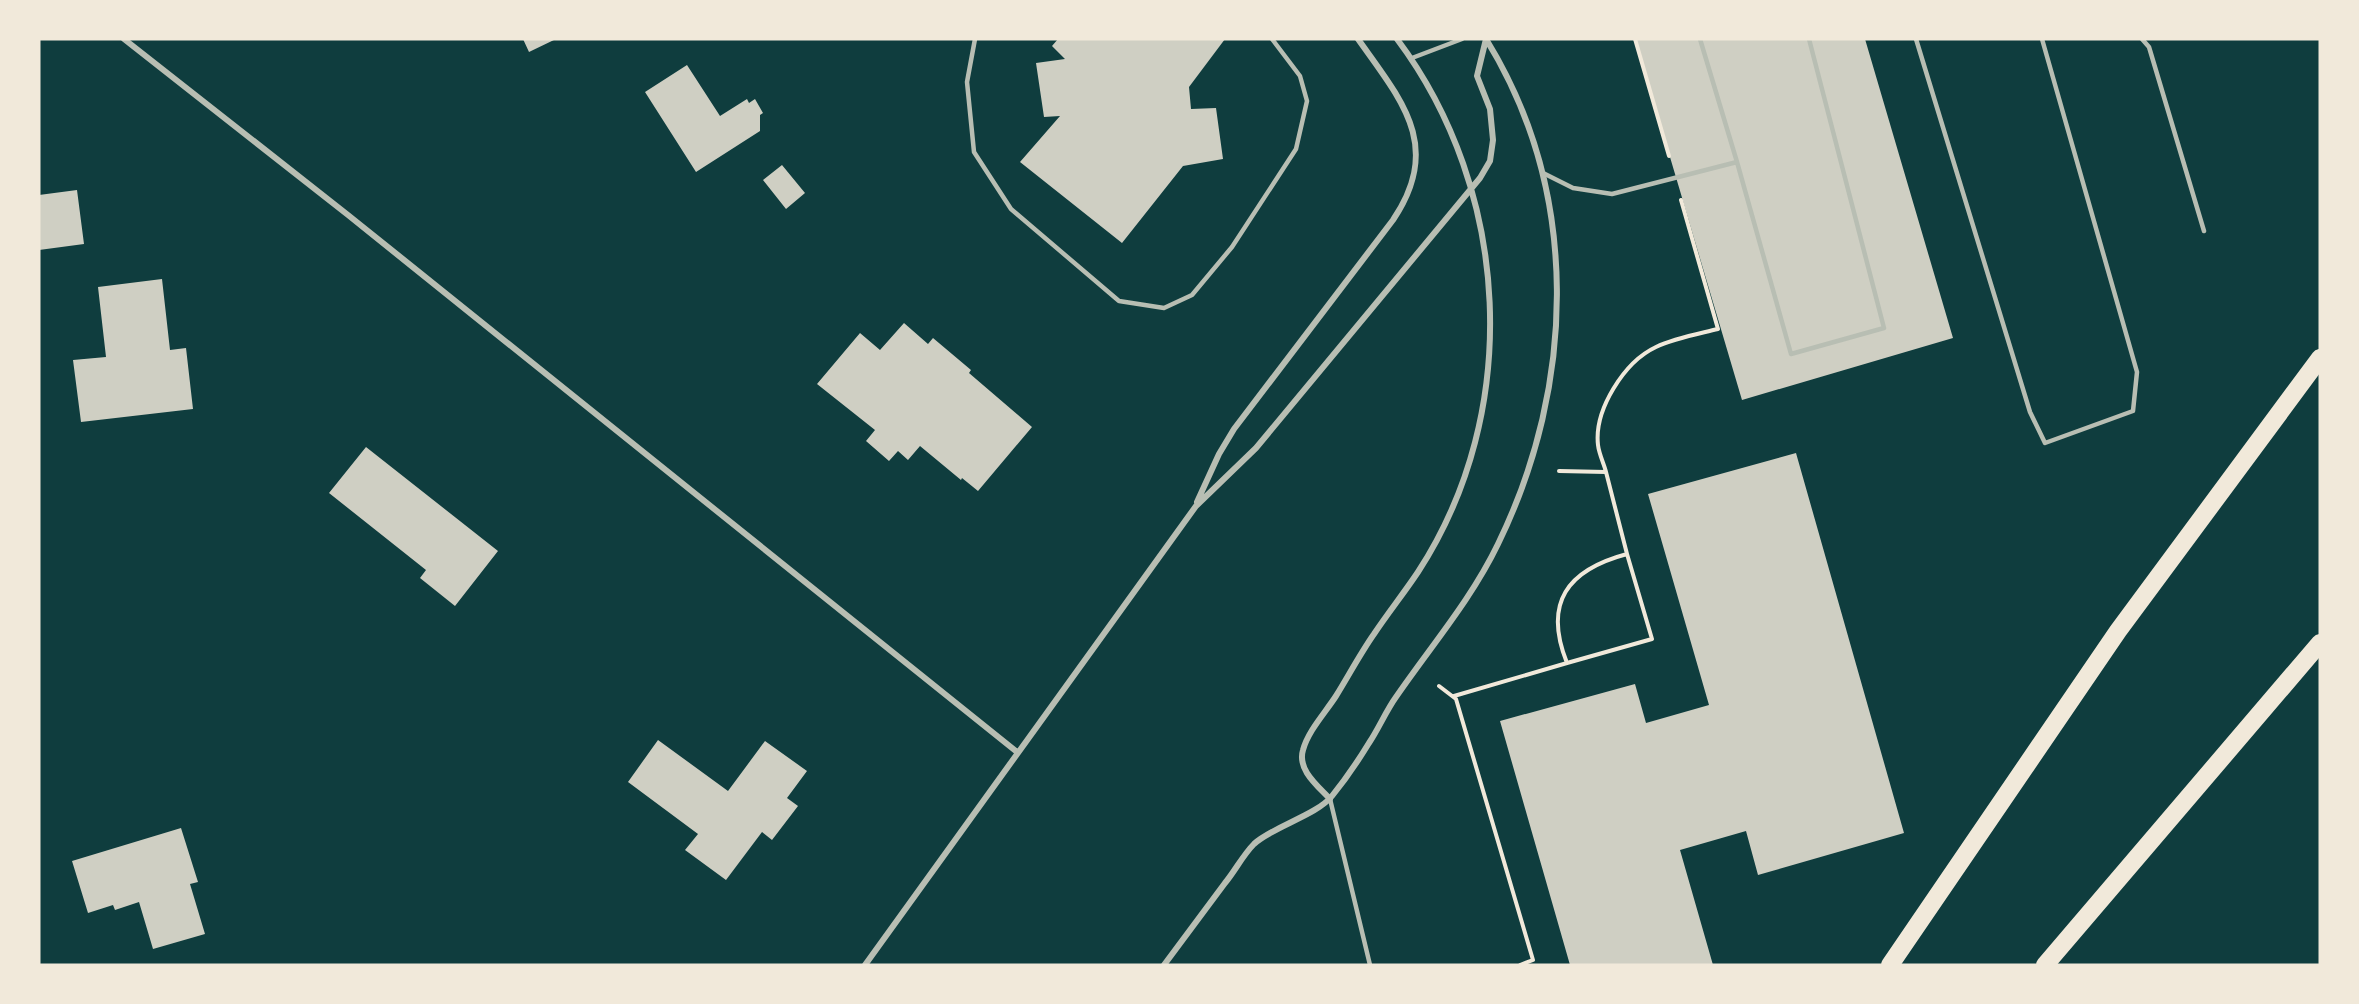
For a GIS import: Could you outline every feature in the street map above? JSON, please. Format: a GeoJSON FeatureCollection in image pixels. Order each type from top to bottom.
{"type":"FeatureCollection","features":[{"type":"Feature","properties":{"kind":"highway"},"geometry":{"type":"LineString","coordinates":[[1890,965],[2118,631],[2320,358]]}},
{"type":"Feature","properties":{"kind":"highway"},"geometry":{"type":"LineString","coordinates":[[2045,965],[2320,643]]}},
{"type":"Feature","properties":{"kind":"street"},"geometry":{"type":"LineString","coordinates":[[124,39],[348,215],[1017,752]]}},
{"type":"Feature","properties":{"kind":"street"},"geometry":{"type":"LineString","coordinates":[[1196,506],[1219,454],[1234,429],[1393,220],[1414,178],[1416,153],[1412,127],[1403,104],[1358,39]]}},
{"type":"Feature","properties":{"kind":"street"},"geometry":{"type":"LineString","coordinates":[[1330,799],[1304,769],[1302,760],[1305,744],[1352,668],[1432,549],[1455,498],[1477,435],[1488,376],[1492,326],[1488,269],[1482,232],[1471,191],[1456,143],[1434,97],[1412,58],[1397,39]]}},
{"type":"Feature","properties":{"kind":"street"},"geometry":{"type":"LineString","coordinates":[[865,965],[1196,506],[1256,448],[1471,191],[1486,170],[1492,152],[1490,109],[1477,76],[1486,39]]}},
{"type":"Feature","properties":{"kind":"street"},"geometry":{"type":"LineString","coordinates":[[1164,965],[1255,843],[1330,799],[1369,743],[1394,699],[1450,622],[1483,571],[1501,538],[1524,482],[1546,404],[1556,349],[1555,235],[1549,197],[1519,100],[1486,39]]}},
{"type":"Feature","properties":{"kind":"lane"},"geometry":{"type":"LineString","coordinates":[[975,39],[967,82],[974,152],[1011,209],[1119,301],[1164,309],[1192,295],[1232,246],[1296,149],[1307,101],[1300,76],[1272,39]]}},
{"type":"Feature","properties":{"kind":"lane"},"geometry":{"type":"LineString","coordinates":[[1412,58],[1462,39]]}},
{"type":"Feature","properties":{"kind":"lane"},"geometry":{"type":"LineString","coordinates":[[1700,39],[1791,354],[1884,328],[1809,39]]}},
{"type":"Feature","properties":{"kind":"lane"},"geometry":{"type":"LineString","coordinates":[[1916,39],[2030,412],[2045,443],[2133,411],[2137,372],[2043,39]]}},
{"type":"Feature","properties":{"kind":"lane"},"geometry":{"type":"LineString","coordinates":[[2142,39],[2149,47],[2204,231]]}},
{"type":"Feature","properties":{"kind":"lane"},"geometry":{"type":"LineString","coordinates":[[1542,173],[1573,188],[1612,194],[1737,162]]}},
{"type":"Feature","properties":{"kind":"lane"},"geometry":{"type":"LineString","coordinates":[[1330,799],[1370,965]]}},
{"type":"Feature","properties":{"kind":"path"},"geometry":{"type":"LineString","coordinates":[[1635,39],[1669,157]]}},
{"type":"Feature","properties":{"kind":"path"},"geometry":{"type":"LineString","coordinates":[[1454,696],[1652,639],[1598,446],[1599,425],[1620,378],[1635,361],[1657,346],[1718,329],[1678,190]]}},
{"type":"Feature","properties":{"kind":"path"},"geometry":{"type":"LineString","coordinates":[[1559,471],[1606,472]]}},
{"type":"Feature","properties":{"kind":"path"},"geometry":{"type":"LineString","coordinates":[[1567,663],[1559,642],[1557,624],[1562,600],[1574,582],[1587,569],[1627,554]]}},
{"type":"Feature","properties":{"kind":"path"},"geometry":{"type":"LineString","coordinates":[[1439,686],[1456,699],[1533,960],[1520,965]]}},
{"type":"Feature","properties":{"kind":"building"},"geometry":{"type":"Polygon","coordinates":[[[523,39],[556,39],[529,52],[523,39]]]}},
{"type":"Feature","properties":{"kind":"building"},"geometry":{"type":"Polygon","coordinates":[[[1058,39],[1225,39],[1189,87],[1191,109],[1216,108],[1223,159],[1183,166],[1122,243],[1020,162],[1060,116],[1044,117],[1036,63],[1065,59],[1052,46],[1058,39]]]}},
{"type":"Feature","properties":{"kind":"building"},"geometry":{"type":"Polygon","coordinates":[[[1635,39],[1865,39],[1953,338],[1742,400],[1635,39]]]}},
{"type":"Feature","properties":{"kind":"building"},"geometry":{"type":"Polygon","coordinates":[[[687,65],[720,116],[747,99],[749,103],[755,99],[763,113],[760,115],[760,131],[696,172],[645,92],[687,65]]]}},
{"type":"Feature","properties":{"kind":"building"},"geometry":{"type":"Polygon","coordinates":[[[782,165],[805,193],[786,209],[763,180],[782,165]]]}},
{"type":"Feature","properties":{"kind":"building"},"geometry":{"type":"Polygon","coordinates":[[[77,190],[84,244],[39,250],[39,195],[77,190]]]}},
{"type":"Feature","properties":{"kind":"building"},"geometry":{"type":"Polygon","coordinates":[[[162,279],[170,350],[186,348],[193,409],[81,422],[73,360],[106,357],[98,287],[162,279]]]}},
{"type":"Feature","properties":{"kind":"building"},"geometry":{"type":"Polygon","coordinates":[[[904,323],[928,344],[933,338],[971,370],[969,373],[1032,427],[978,491],[920,446],[908,460],[898,451],[889,461],[866,441],[875,430],[817,384],[860,333],[880,350],[904,323]]]}},
{"type":"Feature","properties":{"kind":"building"},"geometry":{"type":"Polygon","coordinates":[[[366,447],[498,551],[455,606],[420,578],[426,570],[329,493],[366,447]]]}},
{"type":"Feature","properties":{"kind":"building"},"geometry":{"type":"Polygon","coordinates":[[[1796,453],[1904,833],[1758,875],[1746,831],[1680,850],[1713,965],[1570,965],[1500,721],[1635,684],[1646,723],[1709,705],[1648,494],[1796,453]]]}},
{"type":"Feature","properties":{"kind":"building"},"geometry":{"type":"Polygon","coordinates":[[[658,740],[728,791],[765,741],[807,771],[787,798],[798,806],[772,840],[762,832],[726,880],[685,850],[698,834],[628,782],[658,740]]]}},
{"type":"Feature","properties":{"kind":"building"},"geometry":{"type":"Polygon","coordinates":[[[181,828],[198,882],[190,884],[205,934],[153,949],[139,902],[115,910],[113,905],[88,913],[72,861],[181,828]]]}}]}
